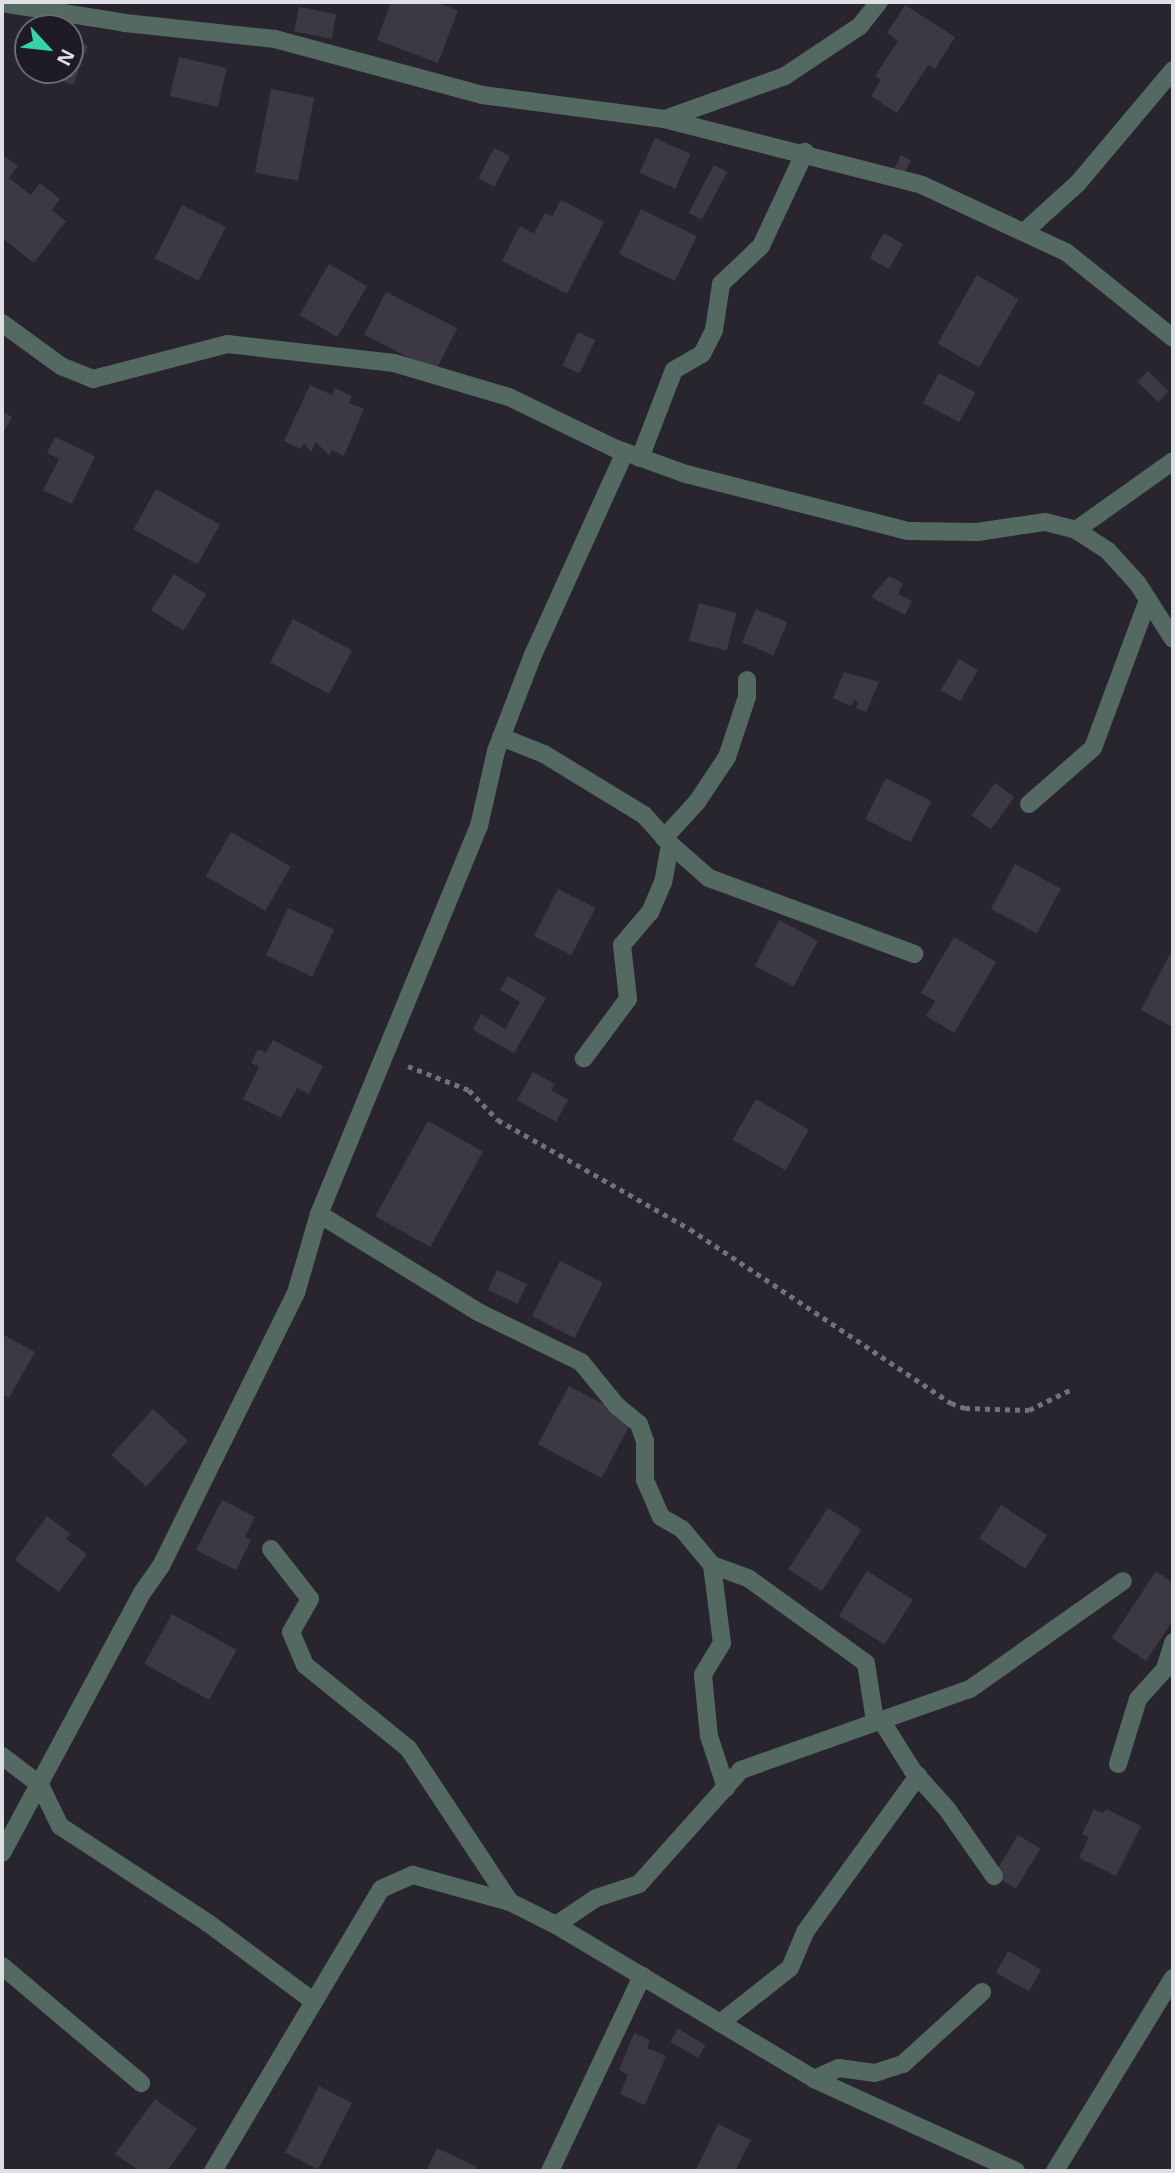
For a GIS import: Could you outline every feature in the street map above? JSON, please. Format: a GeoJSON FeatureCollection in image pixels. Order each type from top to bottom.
{"type":"FeatureCollection","features":[{"type":"Feature","properties":{"kind":"street"},"geometry":{"type":"LineString","coordinates":[[664,119],[785,76],[860,26],[879,2]]}},
{"type":"Feature","properties":{"kind":"street"},"geometry":{"type":"LineString","coordinates":[[2,3],[125,23],[275,38],[482,95],[664,119],[805,152],[922,186],[1066,252],[1173,338]]}},
{"type":"Feature","properties":{"kind":"street"},"geometry":{"type":"LineString","coordinates":[[1024,232],[1078,183],[1173,70]]}},
{"type":"Feature","properties":{"kind":"street"},"geometry":{"type":"LineString","coordinates":[[2,1853],[142,1593],[161,1566],[296,1293],[319,1214],[382,1055],[479,826],[502,737],[532,657],[674,370],[702,354],[713,330],[721,284],[761,246],[805,152]]}},
{"type":"Feature","properties":{"kind":"street"},"geometry":{"type":"LineString","coordinates":[[2,323],[61,366],[93,379],[227,344],[394,363],[509,397],[632,455],[908,531],[977,532],[1045,522],[1076,530],[1108,551],[1148,600],[1173,639]]}},
{"type":"Feature","properties":{"kind":"street"},"geometry":{"type":"LineString","coordinates":[[1076,530],[1173,461]]}},
{"type":"Feature","properties":{"kind":"street"},"geometry":{"type":"LineString","coordinates":[[1029,804],[1093,748],[1148,600]]}},
{"type":"Feature","properties":{"kind":"street"},"geometry":{"type":"LineString","coordinates":[[584,1058],[628,999],[622,945],[650,912],[663,881],[667,841],[727,757],[747,697],[747,680]]}},
{"type":"Feature","properties":{"kind":"street"},"geometry":{"type":"LineString","coordinates":[[502,737],[544,754],[644,815],[667,841],[709,878],[914,954]]}},
{"type":"Feature","properties":{"kind":"street"},"geometry":{"type":"LineString","coordinates":[[319,1214],[478,1312],[581,1362],[617,1406],[639,1424],[645,1441],[645,1479],[661,1517],[682,1529],[712,1565],[748,1578],[866,1662],[878,1721],[995,1876]]}},
{"type":"Feature","properties":{"kind":"street"},"geometry":{"type":"LineString","coordinates":[[271,1549],[310,1599],[290,1632],[305,1665],[408,1748],[510,1902]]}},
{"type":"Feature","properties":{"kind":"street"},"geometry":{"type":"LineString","coordinates":[[712,1565],[722,1643],[703,1675],[709,1736],[726,1788]]}},
{"type":"Feature","properties":{"kind":"street"},"geometry":{"type":"LineString","coordinates":[[556,1925],[597,1898],[639,1884],[741,1770],[978,1685],[1124,1581]]}},
{"type":"Feature","properties":{"kind":"street"},"geometry":{"type":"LineString","coordinates":[[1118,1764],[1138,1699],[1165,1669],[1173,1642]]}},
{"type":"Feature","properties":{"kind":"street"},"geometry":{"type":"LineString","coordinates":[[2,1756],[40,1785],[60,1826],[208,1923],[313,2001]]}},
{"type":"Feature","properties":{"kind":"street"},"geometry":{"type":"LineString","coordinates":[[720,2023],[789,1968],[804,1931],[918,1776]]}},
{"type":"Feature","properties":{"kind":"street"},"geometry":{"type":"LineString","coordinates":[[213,2171],[381,1889],[413,1875],[510,1902],[556,1925],[814,2079],[1016,2171]]}},
{"type":"Feature","properties":{"kind":"street"},"geometry":{"type":"LineString","coordinates":[[2,1966],[141,2083]]}},
{"type":"Feature","properties":{"kind":"street"},"geometry":{"type":"LineString","coordinates":[[550,2171],[642,1976]]}},
{"type":"Feature","properties":{"kind":"street"},"geometry":{"type":"LineString","coordinates":[[1055,2171],[1173,1978]]}},
{"type":"Feature","properties":{"kind":"street"},"geometry":{"type":"LineString","coordinates":[[814,2079],[839,2068],[875,2073],[903,2064],[982,1992]]}},
{"type":"Feature","properties":{"kind":"path"},"geometry":{"type":"LineString","coordinates":[[382,1055],[469,1090],[498,1120],[690,1229],[951,1403],[965,1408],[1029,1410],[1074,1388]]}},
{"type":"Feature","properties":{"kind":"building"},"geometry":{"type":"Polygon","coordinates":[[[391,2],[435,2],[458,10],[438,63],[377,40],[391,2]]]}},
{"type":"Feature","properties":{"kind":"building"},"geometry":{"type":"Polygon","coordinates":[[[905,5],[955,37],[935,69],[928,65],[897,113],[871,96],[881,80],[875,76],[898,41],[887,33],[905,5]]]}},
{"type":"Feature","properties":{"kind":"building"},"geometry":{"type":"Polygon","coordinates":[[[299,7],[336,14],[332,39],[294,32],[299,7]]]}},
{"type":"Feature","properties":{"kind":"building"},"geometry":{"type":"Polygon","coordinates":[[[179,57],[227,68],[218,107],[170,96],[179,57]]]}},
{"type":"Feature","properties":{"kind":"building"},"geometry":{"type":"Polygon","coordinates":[[[271,89],[314,97],[298,181],[255,172],[271,89]]]}},
{"type":"Feature","properties":{"kind":"building"},"geometry":{"type":"Polygon","coordinates":[[[655,138],[691,154],[675,189],[640,173],[655,138]]]}},
{"type":"Feature","properties":{"kind":"building"},"geometry":{"type":"Polygon","coordinates":[[[494,148],[510,156],[495,186],[479,178],[494,148]]]}},
{"type":"Feature","properties":{"kind":"building"},"geometry":{"type":"Polygon","coordinates":[[[2,154],[18,166],[9,178],[31,195],[40,183],[60,199],[52,210],[66,221],[34,263],[2,238],[2,154]]]}},
{"type":"Feature","properties":{"kind":"building"},"geometry":{"type":"Polygon","coordinates":[[[901,155],[911,160],[904,172],[895,167],[901,155]]]}},
{"type":"Feature","properties":{"kind":"building"},"geometry":{"type":"Polygon","coordinates":[[[714,165],[727,172],[702,220],[689,213],[714,165]]]}},
{"type":"Feature","properties":{"kind":"building"},"geometry":{"type":"Polygon","coordinates":[[[561,200],[604,222],[567,294],[502,261],[520,226],[534,234],[545,213],[552,216],[561,200]]]}},
{"type":"Feature","properties":{"kind":"building"},"geometry":{"type":"Polygon","coordinates":[[[182,205],[226,227],[198,281],[155,258],[182,205]]]}},
{"type":"Feature","properties":{"kind":"building"},"geometry":{"type":"Polygon","coordinates":[[[641,209],[697,236],[675,281],[619,254],[641,209]]]}},
{"type":"Feature","properties":{"kind":"building"},"geometry":{"type":"Polygon","coordinates":[[[884,233],[903,244],[889,269],[870,258],[884,233]]]}},
{"type":"Feature","properties":{"kind":"building"},"geometry":{"type":"Polygon","coordinates":[[[329,264],[367,286],[338,337],[300,315],[329,264]]]}},
{"type":"Feature","properties":{"kind":"building"},"geometry":{"type":"Polygon","coordinates":[[[977,275],[1019,299],[979,367],[938,343],[977,275]]]}},
{"type":"Feature","properties":{"kind":"building"},"geometry":{"type":"Polygon","coordinates":[[[386,292],[457,328],[435,371],[364,335],[386,292]]]}},
{"type":"Feature","properties":{"kind":"building"},"geometry":{"type":"Polygon","coordinates":[[[578,332],[595,340],[580,374],[562,366],[578,332]]]}},
{"type":"Feature","properties":{"kind":"building"},"geometry":{"type":"Polygon","coordinates":[[[1148,371],[1169,391],[1158,402],[1138,382],[1148,371]]]}},
{"type":"Feature","properties":{"kind":"building"},"geometry":{"type":"Polygon","coordinates":[[[939,373],[975,392],[959,422],[923,403],[939,373]]]}},
{"type":"Feature","properties":{"kind":"building"},"geometry":{"type":"Polygon","coordinates":[[[310,385],[332,395],[335,388],[352,396],[349,403],[364,409],[344,456],[332,450],[329,455],[316,442],[311,452],[304,443],[301,449],[284,441],[310,385]]]}},
{"type":"Feature","properties":{"kind":"building"},"geometry":{"type":"Polygon","coordinates":[[[2,411],[12,417],[2,435],[2,411]]]}},
{"type":"Feature","properties":{"kind":"building"},"geometry":{"type":"Polygon","coordinates":[[[55,437],[95,456],[72,504],[43,490],[59,459],[47,453],[55,437]]]}},
{"type":"Feature","properties":{"kind":"building"},"geometry":{"type":"Polygon","coordinates":[[[156,489],[220,524],[198,565],[134,529],[156,489]]]}},
{"type":"Feature","properties":{"kind":"building"},"geometry":{"type":"Polygon","coordinates":[[[174,574],[206,594],[183,631],[151,610],[174,574]]]}},
{"type":"Feature","properties":{"kind":"building"},"geometry":{"type":"Polygon","coordinates":[[[889,576],[903,583],[898,594],[912,601],[905,615],[871,597],[889,576]]]}},
{"type":"Feature","properties":{"kind":"building"},"geometry":{"type":"Polygon","coordinates":[[[699,603],[737,613],[727,651],[689,641],[699,603]]]}},
{"type":"Feature","properties":{"kind":"building"},"geometry":{"type":"Polygon","coordinates":[[[756,609],[787,622],[773,655],[742,642],[756,609]]]}},
{"type":"Feature","properties":{"kind":"building"},"geometry":{"type":"Polygon","coordinates":[[[293,619],[352,650],[329,694],[270,662],[293,619]]]}},
{"type":"Feature","properties":{"kind":"building"},"geometry":{"type":"Polygon","coordinates":[[[959,659],[978,670],[960,701],[941,690],[959,659]]]}},
{"type":"Feature","properties":{"kind":"building"},"geometry":{"type":"Polygon","coordinates":[[[844,672],[879,682],[866,712],[856,708],[858,702],[854,700],[851,706],[833,698],[844,672]]]}},
{"type":"Feature","properties":{"kind":"building"},"geometry":{"type":"Polygon","coordinates":[[[886,778],[931,801],[911,842],[865,819],[886,778]]]}},
{"type":"Feature","properties":{"kind":"building"},"geometry":{"type":"Polygon","coordinates":[[[995,783],[1014,797],[991,829],[971,815],[995,783]]]}},
{"type":"Feature","properties":{"kind":"building"},"geometry":{"type":"Polygon","coordinates":[[[231,832],[291,866],[265,911],[206,876],[231,832]]]}},
{"type":"Feature","properties":{"kind":"building"},"geometry":{"type":"Polygon","coordinates":[[[1015,864],[1061,888],[1037,933],[991,909],[1015,864]]]}},
{"type":"Feature","properties":{"kind":"building"},"geometry":{"type":"Polygon","coordinates":[[[558,889],[595,908],[571,955],[534,936],[558,889]]]}},
{"type":"Feature","properties":{"kind":"building"},"geometry":{"type":"Polygon","coordinates":[[[288,908],[334,930],[312,977],[266,955],[288,908]]]}},
{"type":"Feature","properties":{"kind":"building"},"geometry":{"type":"Polygon","coordinates":[[[779,920],[818,941],[793,987],[755,966],[779,920]]]}},
{"type":"Feature","properties":{"kind":"building"},"geometry":{"type":"Polygon","coordinates":[[[954,937],[996,962],[954,1033],[926,1016],[935,1001],[921,993],[954,937]]]}},
{"type":"Feature","properties":{"kind":"building"},"geometry":{"type":"Polygon","coordinates":[[[1173,948],[1173,1027],[1141,1010],[1173,948]]]}},
{"type":"Feature","properties":{"kind":"building"},"geometry":{"type":"Polygon","coordinates":[[[508,976],[546,998],[514,1053],[473,1030],[481,1014],[505,1029],[520,1002],[500,990],[508,976]]]}},
{"type":"Feature","properties":{"kind":"building"},"geometry":{"type":"Polygon","coordinates":[[[273,1040],[323,1066],[309,1094],[297,1088],[281,1118],[243,1099],[259,1067],[251,1063],[258,1049],[266,1053],[273,1040]]]}},
{"type":"Feature","properties":{"kind":"building"},"geometry":{"type":"Polygon","coordinates":[[[533,1072],[555,1084],[551,1090],[568,1100],[556,1122],[517,1100],[533,1072]]]}},
{"type":"Feature","properties":{"kind":"building"},"geometry":{"type":"Polygon","coordinates":[[[756,1099],[809,1130],[785,1170],[732,1140],[756,1099]]]}},
{"type":"Feature","properties":{"kind":"building"},"geometry":{"type":"Polygon","coordinates":[[[428,1121],[483,1152],[430,1247],[375,1216],[428,1121]]]}},
{"type":"Feature","properties":{"kind":"building"},"geometry":{"type":"Polygon","coordinates":[[[560,1261],[603,1283],[575,1338],[532,1316],[560,1261]]]}},
{"type":"Feature","properties":{"kind":"building"},"geometry":{"type":"Polygon","coordinates":[[[497,1270],[527,1284],[518,1304],[488,1290],[497,1270]]]}},
{"type":"Feature","properties":{"kind":"building"},"geometry":{"type":"Polygon","coordinates":[[[2,1334],[35,1352],[9,1398],[2,1394],[2,1334]]]}},
{"type":"Feature","properties":{"kind":"building"},"geometry":{"type":"Polygon","coordinates":[[[569,1386],[633,1420],[602,1478],[538,1444],[569,1386]]]}},
{"type":"Feature","properties":{"kind":"building"},"geometry":{"type":"Polygon","coordinates":[[[153,1409],[188,1440],[146,1487],[112,1455],[153,1409]]]}},
{"type":"Feature","properties":{"kind":"building"},"geometry":{"type":"Polygon","coordinates":[[[222,1500],[255,1517],[245,1537],[251,1540],[236,1570],[196,1550],[222,1500]]]}},
{"type":"Feature","properties":{"kind":"building"},"geometry":{"type":"Polygon","coordinates":[[[1001,1505],[1047,1535],[1025,1569],[979,1539],[1001,1505]]]}},
{"type":"Feature","properties":{"kind":"building"},"geometry":{"type":"Polygon","coordinates":[[[828,1508],[862,1530],[822,1591],[788,1569],[828,1508]]]}},
{"type":"Feature","properties":{"kind":"building"},"geometry":{"type":"Polygon","coordinates":[[[47,1516],[70,1534],[66,1539],[87,1554],[59,1592],[15,1560],[47,1516]]]}},
{"type":"Feature","properties":{"kind":"building"},"geometry":{"type":"Polygon","coordinates":[[[867,1571],[913,1600],[885,1645],[839,1616],[867,1571]]]}},
{"type":"Feature","properties":{"kind":"building"},"geometry":{"type":"Polygon","coordinates":[[[1156,1571],[1173,1583],[1173,1620],[1146,1661],[1112,1638],[1156,1571]]]}},
{"type":"Feature","properties":{"kind":"building"},"geometry":{"type":"Polygon","coordinates":[[[172,1614],[237,1650],[209,1700],[144,1664],[172,1614]]]}},
{"type":"Feature","properties":{"kind":"building"},"geometry":{"type":"Polygon","coordinates":[[[1094,1809],[1103,1813],[1106,1809],[1141,1826],[1116,1876],[1079,1858],[1089,1837],[1082,1834],[1094,1809]]]}},
{"type":"Feature","properties":{"kind":"building"},"geometry":{"type":"Polygon","coordinates":[[[1018,1835],[1040,1848],[1016,1889],[994,1875],[1018,1835]]]}},
{"type":"Feature","properties":{"kind":"building"},"geometry":{"type":"Polygon","coordinates":[[[1008,1951],[1041,1969],[1029,1991],[996,1973],[1008,1951]]]}},
{"type":"Feature","properties":{"kind":"building"},"geometry":{"type":"Polygon","coordinates":[[[678,2029],[706,2045],[698,2058],[670,2042],[678,2029]]]}},
{"type":"Feature","properties":{"kind":"building"},"geometry":{"type":"Polygon","coordinates":[[[634,2033],[650,2040],[647,2048],[666,2056],[645,2105],[620,2094],[628,2075],[619,2070],[634,2033]]]}},
{"type":"Feature","properties":{"kind":"building"},"geometry":{"type":"Polygon","coordinates":[[[319,2086],[352,2103],[318,2170],[285,2153],[319,2086]]]}},
{"type":"Feature","properties":{"kind":"building"},"geometry":{"type":"Polygon","coordinates":[[[155,2099],[197,2129],[167,2171],[140,2171],[115,2154],[155,2099]]]}},
{"type":"Feature","properties":{"kind":"building"},"geometry":{"type":"Polygon","coordinates":[[[718,2124],[751,2140],[735,2171],[695,2171],[718,2124]]]}},
{"type":"Feature","properties":{"kind":"building"},"geometry":{"type":"Polygon","coordinates":[[[437,2148],[477,2167],[475,2171],[426,2171],[437,2148]]]}}]}
